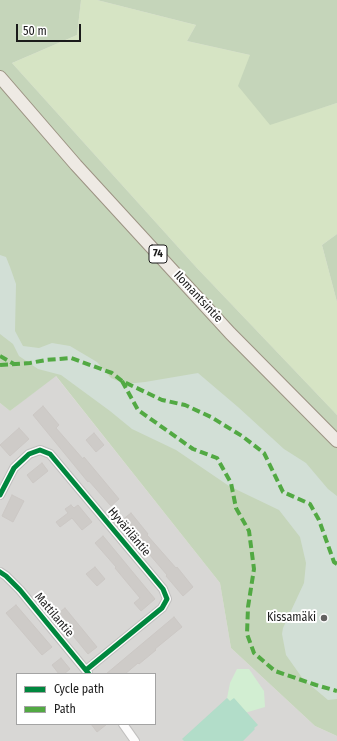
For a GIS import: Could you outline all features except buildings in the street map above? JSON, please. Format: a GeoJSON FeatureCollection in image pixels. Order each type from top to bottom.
{"type":"FeatureCollection","features":[{"type":"Feature","properties":{"kind":"main road","name":"Ilomantsintie"},"geometry":{"type":"LineString","coordinates":[[0,77],[76,165],[230,333],[337,441]]}},
{"type":"Feature","properties":{"kind":"street","name":"Hyväriläntie"},"geometry":{"type":"LineString","coordinates":[[0,495],[14,468],[29,454],[40,450],[50,454],[163,589],[167,599],[162,608],[87,672]]}},
{"type":"Feature","properties":{"kind":"street","name":"Mattilantie"},"geometry":{"type":"LineString","coordinates":[[0,572],[20,590],[87,672]]}},
{"type":"Feature","properties":{"kind":"street"},"geometry":{"type":"LineString","coordinates":[[124,725],[135,741]]}},
{"type":"Feature","properties":{"kind":"shaded area"},"geometry":{"type":"Polygon","coordinates":[[[0,255],[6,257],[16,284],[15,331],[23,346],[39,348],[52,343],[70,346],[97,362],[111,378],[125,384],[198,373],[284,449],[306,463],[328,489],[337,496],[337,699],[328,700],[303,679],[286,655],[282,634],[283,628],[304,583],[306,563],[300,537],[279,510],[229,486],[176,450],[132,429],[61,375],[38,369],[19,356],[13,344],[0,334],[0,255]]]}},
{"type":"Feature","properties":{"kind":"shaded area"},"geometry":{"type":"Polygon","coordinates":[[[55,375],[220,583],[231,648],[315,726],[337,736],[337,741],[0,741],[0,403],[10,411],[55,375]]]}},
{"type":"Feature","properties":{"kind":"green space"},"geometry":{"type":"Polygon","coordinates":[[[0,0],[81,0],[77,35],[12,63],[196,267],[337,415],[337,736],[315,726],[231,648],[220,583],[56,376],[10,411],[0,403],[0,0]]]}},
{"type":"Feature","properties":{"kind":"green space"},"geometry":{"type":"Polygon","coordinates":[[[81,0],[97,0],[196,25],[187,41],[250,55],[270,124],[337,103],[337,234],[322,245],[337,302],[337,415],[196,267],[12,63],[77,35],[81,0]]]}},
{"type":"Feature","properties":{"kind":"green space"},"geometry":{"type":"Polygon","coordinates":[[[97,0],[337,0],[337,103],[270,125],[238,86],[250,55],[187,41],[196,25],[97,0]]]}},
{"type":"Feature","properties":{"kind":"green space"},"geometry":{"type":"Polygon","coordinates":[[[337,234],[337,302],[322,245],[337,234]]]}},
{"type":"Feature","properties":{"kind":"green space"},"geometry":{"type":"Polygon","coordinates":[[[237,669],[249,669],[264,691],[265,707],[241,714],[227,698],[230,683],[237,669]]]}},
{"type":"Feature","properties":{"kind":"green space"},"geometry":{"type":"Polygon","coordinates":[[[227,698],[230,701],[234,698],[258,725],[243,741],[184,741],[182,739],[227,698]]]}},
{"type":"Feature","properties":{"kind":"marked path"},"geometry":{"type":"LineString","coordinates":[[0,356],[14,364]]}},
{"type":"Feature","properties":{"kind":"marked path"},"geometry":{"type":"LineString","coordinates":[[0,365],[71,358],[112,373],[122,381],[162,400],[185,405],[211,417],[242,436],[264,453],[283,492],[310,504],[319,520],[334,562],[337,564]]}},
{"type":"Feature","properties":{"kind":"marked path"},"geometry":{"type":"LineString","coordinates":[[122,381],[138,410],[193,449],[217,458],[231,483],[236,508],[249,531],[254,569],[248,607],[247,634],[254,653],[275,671],[337,691]]}},
{"type":"Feature","properties":{"kind":"cycle path"},"geometry":{"type":"LineString","coordinates":[[0,495],[14,468],[29,454],[40,450],[50,454],[163,589],[167,599],[162,608],[86,670]]}},
{"type":"Feature","properties":{"kind":"cycle path"},"geometry":{"type":"LineString","coordinates":[[0,572],[20,590],[88,673]]}},
{"type":"Feature","properties":{"kind":"place","name":"Kissamäki"},"geometry":{"type":"Point","coordinates":[324,618]}}]}
